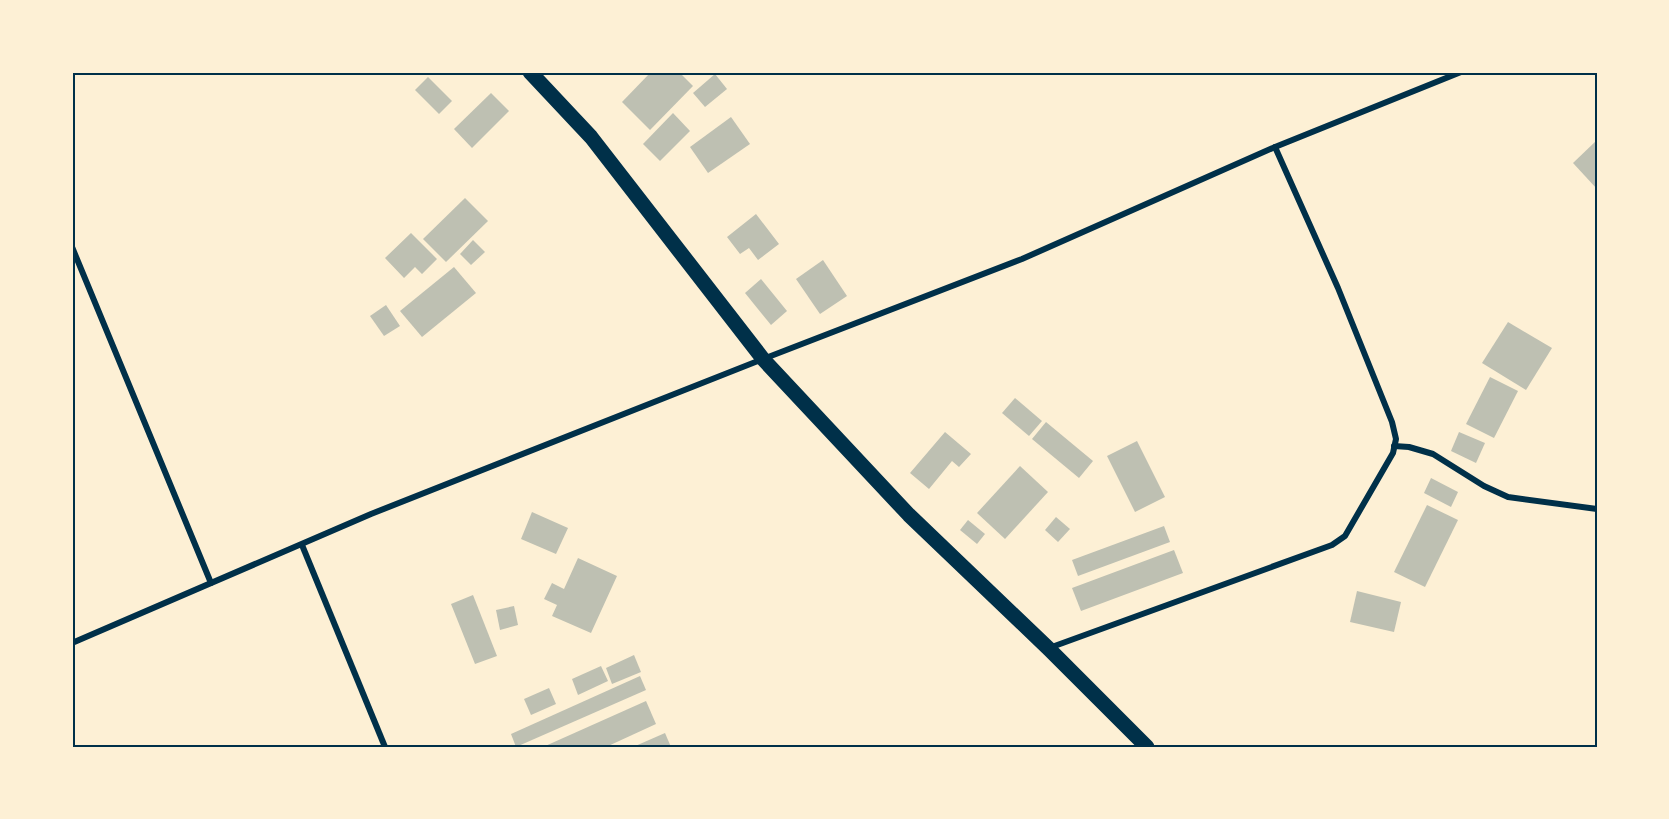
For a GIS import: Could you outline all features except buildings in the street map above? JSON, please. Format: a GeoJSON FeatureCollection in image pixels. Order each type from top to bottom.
{"type":"FeatureCollection","features":[{"type":"Feature","properties":{"kind":"main road"},"geometry":{"type":"LineString","coordinates":[[530,72],[591,137],[763,359],[909,515],[1147,747]]}},
{"type":"Feature","properties":{"kind":"street"},"geometry":{"type":"LineString","coordinates":[[72,643],[371,514],[1022,259],[1275,147],[1461,72]]}},
{"type":"Feature","properties":{"kind":"street"},"geometry":{"type":"LineString","coordinates":[[1049,649],[1332,545],[1345,536],[1388,464],[1396,439],[1392,422],[1338,288],[1275,147]]}},
{"type":"Feature","properties":{"kind":"street"},"geometry":{"type":"LineString","coordinates":[[72,248],[211,583]]}},
{"type":"Feature","properties":{"kind":"street"},"geometry":{"type":"LineString","coordinates":[[1394,446],[1409,447],[1433,454],[1484,486],[1508,497],[1597,509]]}},
{"type":"Feature","properties":{"kind":"street"},"geometry":{"type":"LineString","coordinates":[[302,545],[385,747]]}}]}
